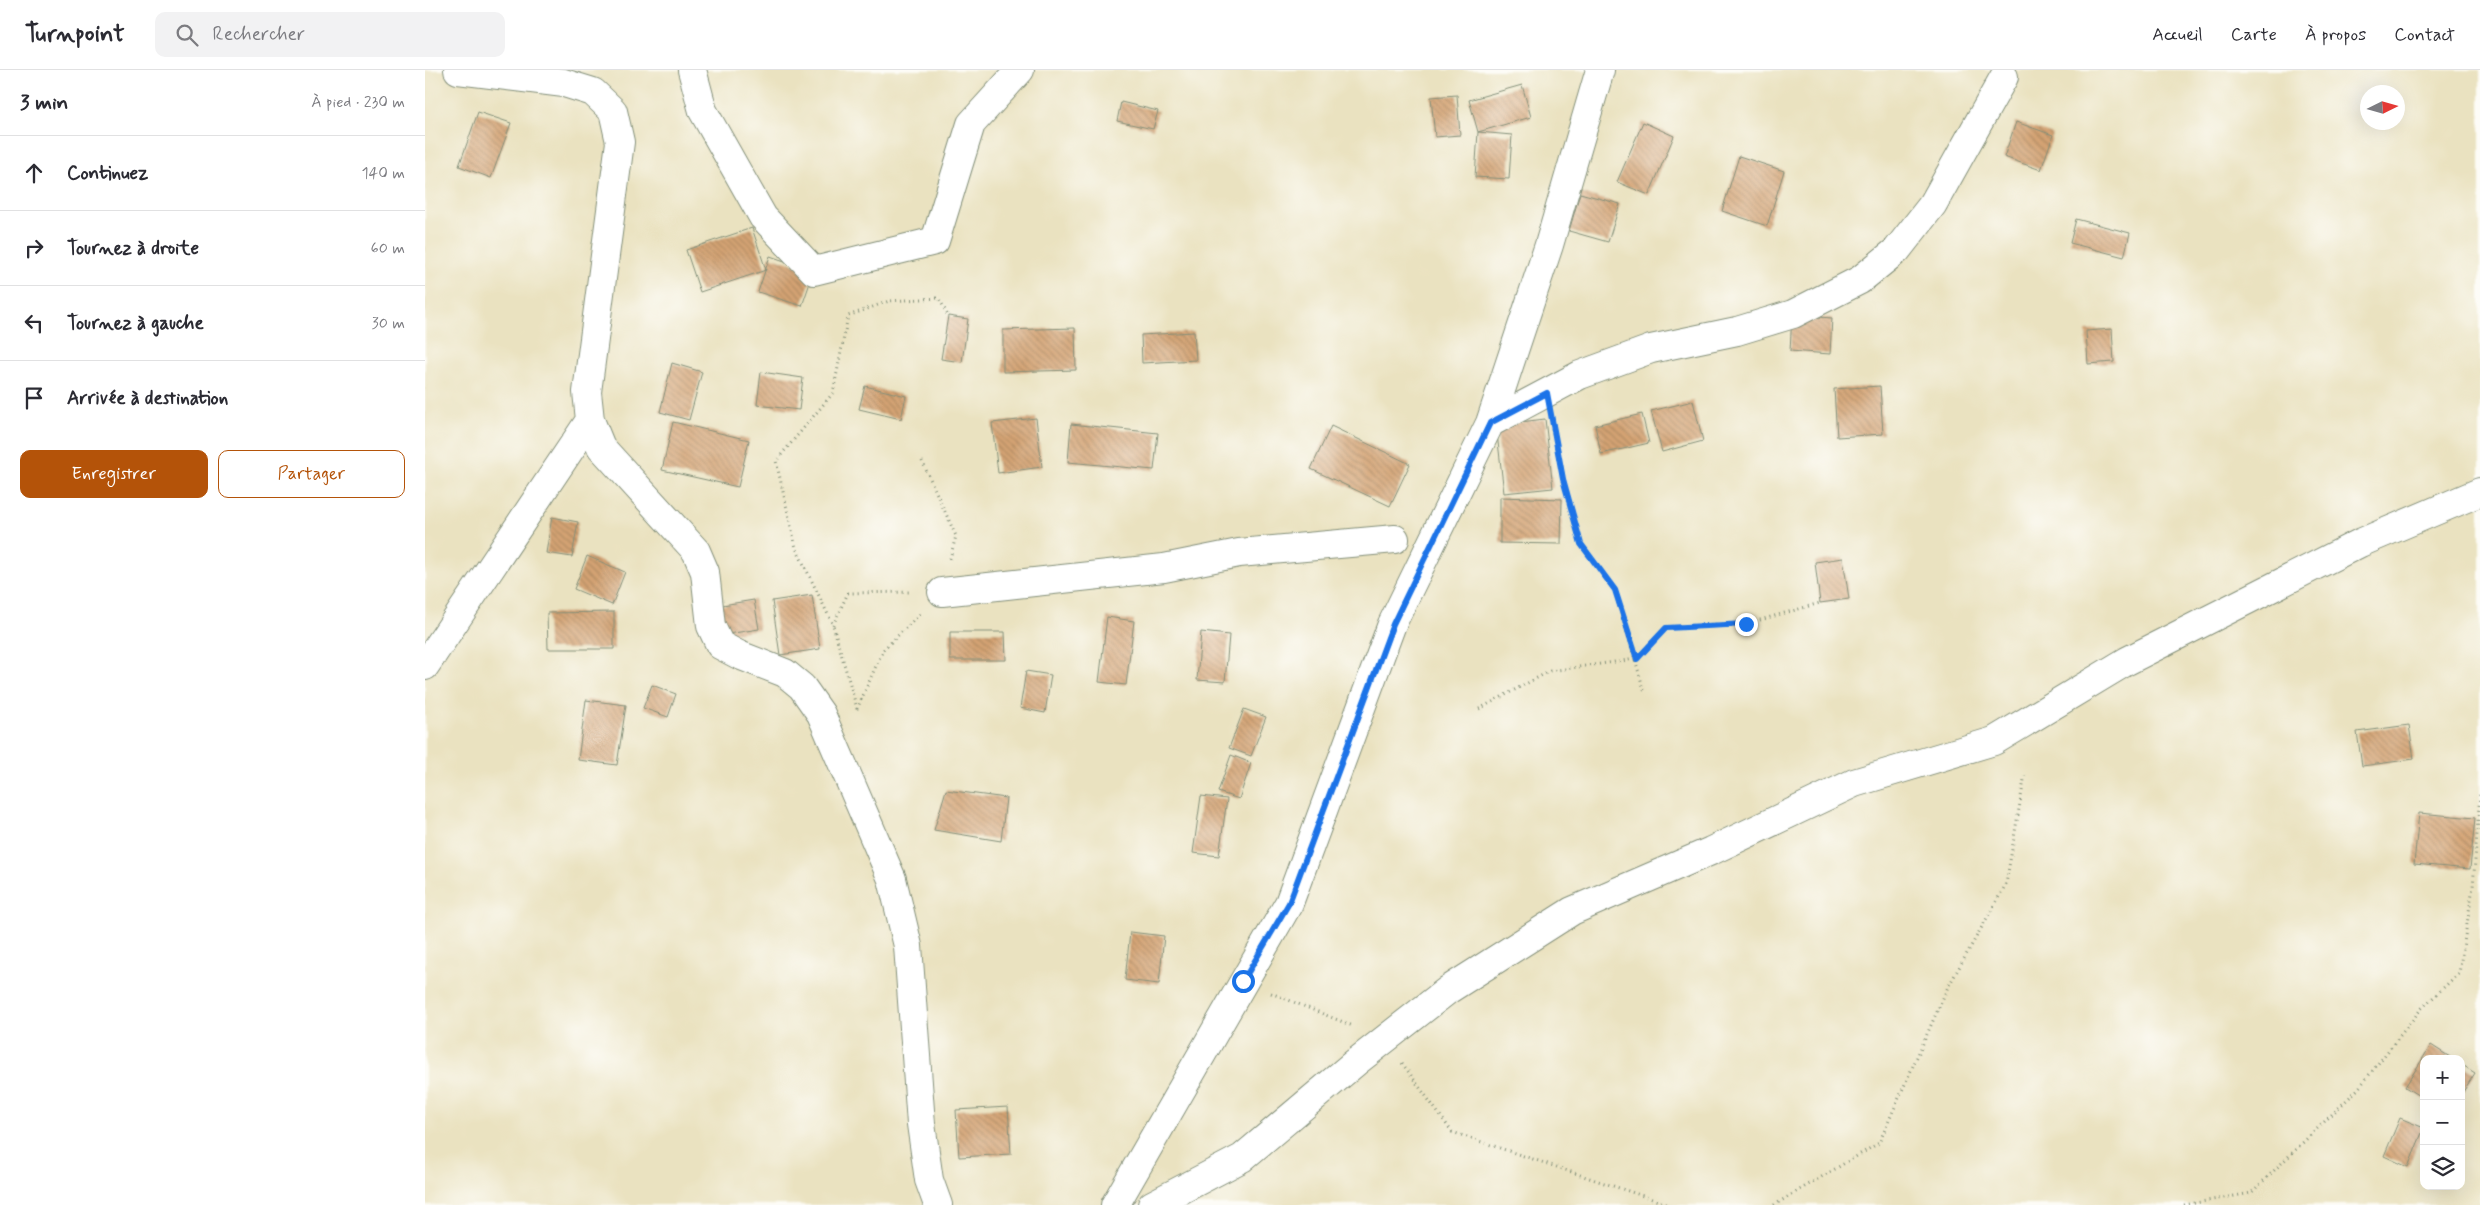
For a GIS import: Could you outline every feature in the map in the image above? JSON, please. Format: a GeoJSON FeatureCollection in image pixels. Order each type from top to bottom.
{"type":"FeatureCollection","features":[{"type":"Feature","properties":{"kind":"street"},"geometry":{"type":"LineString","coordinates":[[458,70],[564,83],[593,92],[613,111],[620,142],[587,392],[590,420],[601,447],[696,551],[705,572],[711,626],[720,645],[739,655],[785,673],[802,687],[821,714],[893,879],[908,946],[921,1124],[929,1180],[938,1205]]}},
{"type":"Feature","properties":{"kind":"street"},"geometry":{"type":"LineString","coordinates":[[692,70],[703,111],[763,216],[814,271],[935,241],[971,124],[1019,70]]}},
{"type":"Feature","properties":{"kind":"street"},"geometry":{"type":"LineString","coordinates":[[1115,1205],[1289,903],[1393,624],[1490,423],[1549,245],[1600,70]]}},
{"type":"Feature","properties":{"kind":"street"},"geometry":{"type":"LineString","coordinates":[[1490,423],[1580,375],[1651,350],[1737,331],[1793,314],[1860,280],[1897,250],[1933,204],[2003,77]]}},
{"type":"Feature","properties":{"kind":"street"},"geometry":{"type":"LineString","coordinates":[[425,666],[590,420]]}},
{"type":"Feature","properties":{"kind":"street"},"geometry":{"type":"LineString","coordinates":[[1152,1205],[1242,1158],[1385,1039],[1448,990],[1572,911],[1711,851],[1854,783],[1993,741],[2127,660],[2360,543],[2480,492]]}},
{"type":"Feature","properties":{"kind":"street"},"geometry":{"type":"LineString","coordinates":[[942,592],[1164,568],[1239,553],[1395,540]]}},
{"type":"Feature","properties":{"kind":"path"},"geometry":{"type":"LineString","coordinates":[[857,709],[833,625],[797,548],[776,461],[833,393],[848,316],[889,301],[939,298],[948,316]]}},
{"type":"Feature","properties":{"kind":"path"},"geometry":{"type":"LineString","coordinates":[[1547,393],[1563,479],[1581,544],[1615,590],[1637,659],[1645,694]]}},
{"type":"Feature","properties":{"kind":"path"},"geometry":{"type":"LineString","coordinates":[[837,753],[883,650],[942,592],[956,536],[922,461]]}},
{"type":"Feature","properties":{"kind":"path"},"geometry":{"type":"LineString","coordinates":[[833,625],[848,593],[942,592]]}},
{"type":"Feature","properties":{"kind":"path"},"geometry":{"type":"LineString","coordinates":[[1479,709],[1550,671],[1637,659],[1666,628],[1746,624],[1820,603]]}},
{"type":"Feature","properties":{"kind":"path"},"geometry":{"type":"LineString","coordinates":[[1773,1205],[1879,1143],[1947,989],[2006,884],[2025,774]]}},
{"type":"Feature","properties":{"kind":"path"},"geometry":{"type":"LineString","coordinates":[[2184,1205],[2251,1193],[2358,1089],[2421,1009],[2459,974],[2473,887],[2480,793]]}},
{"type":"Feature","properties":{"kind":"path"},"geometry":{"type":"LineString","coordinates":[[1243,981],[1385,1039],[1452,1132],[1670,1205]]}},
{"type":"Feature","properties":{"kind":"building"},"geometry":{"type":"Polygon","coordinates":[[[1522,85],[1531,117],[1478,132],[1469,100],[1522,85]]]}},
{"type":"Feature","properties":{"kind":"building"},"geometry":{"type":"Polygon","coordinates":[[[1457,95],[1460,135],[1435,137],[1431,97],[1457,95]]]}},
{"type":"Feature","properties":{"kind":"building"},"geometry":{"type":"Polygon","coordinates":[[[1121,102],[1158,111],[1153,129],[1117,121],[1121,102]]]}},
{"type":"Feature","properties":{"kind":"building"},"geometry":{"type":"Polygon","coordinates":[[[478,112],[511,123],[491,178],[459,166],[478,112]]]}},
{"type":"Feature","properties":{"kind":"building"},"geometry":{"type":"Polygon","coordinates":[[[1643,122],[1674,136],[1649,195],[1617,182],[1643,122]]]}},
{"type":"Feature","properties":{"kind":"building"},"geometry":{"type":"Polygon","coordinates":[[[2016,122],[2053,135],[2041,170],[2004,157],[2016,122]]]}},
{"type":"Feature","properties":{"kind":"building"},"geometry":{"type":"Polygon","coordinates":[[[1478,132],[1512,135],[1509,179],[1475,177],[1478,132]]]}},
{"type":"Feature","properties":{"kind":"building"},"geometry":{"type":"Polygon","coordinates":[[[1739,156],[1784,171],[1767,226],[1722,211],[1739,156]]]}},
{"type":"Feature","properties":{"kind":"building"},"geometry":{"type":"Polygon","coordinates":[[[1580,193],[1620,204],[1608,242],[1569,231],[1580,193]]]}},
{"type":"Feature","properties":{"kind":"building"},"geometry":{"type":"Polygon","coordinates":[[[2076,219],[2130,233],[2124,257],[2070,243],[2076,219]]]}},
{"type":"Feature","properties":{"kind":"building"},"geometry":{"type":"Polygon","coordinates":[[[752,228],[766,270],[700,292],[686,250],[752,228]]]}},
{"type":"Feature","properties":{"kind":"building"},"geometry":{"type":"Polygon","coordinates":[[[770,256],[814,271],[802,306],[758,292],[770,256]]]}},
{"type":"Feature","properties":{"kind":"building"},"geometry":{"type":"Polygon","coordinates":[[[1792,315],[1832,318],[1830,354],[1790,351],[1792,315]]]}},
{"type":"Feature","properties":{"kind":"building"},"geometry":{"type":"Polygon","coordinates":[[[948,316],[968,319],[962,362],[941,359],[948,316]]]}},
{"type":"Feature","properties":{"kind":"building"},"geometry":{"type":"Polygon","coordinates":[[[1075,328],[1076,370],[1003,372],[1003,330],[1075,328]]]}},
{"type":"Feature","properties":{"kind":"building"},"geometry":{"type":"Polygon","coordinates":[[[2112,329],[2114,362],[2088,364],[2086,331],[2112,329]]]}},
{"type":"Feature","properties":{"kind":"building"},"geometry":{"type":"Polygon","coordinates":[[[1194,332],[1196,360],[1142,363],[1141,335],[1194,332]]]}},
{"type":"Feature","properties":{"kind":"building"},"geometry":{"type":"Polygon","coordinates":[[[672,363],[702,372],[689,420],[660,412],[672,363]]]}},
{"type":"Feature","properties":{"kind":"building"},"geometry":{"type":"Polygon","coordinates":[[[761,372],[803,378],[799,410],[757,405],[761,372]]]}},
{"type":"Feature","properties":{"kind":"building"},"geometry":{"type":"Polygon","coordinates":[[[865,386],[906,396],[901,419],[859,409],[865,386]]]}},
{"type":"Feature","properties":{"kind":"building"},"geometry":{"type":"Polygon","coordinates":[[[1880,386],[1883,434],[1837,437],[1834,389],[1880,386]]]}},
{"type":"Feature","properties":{"kind":"building"},"geometry":{"type":"Polygon","coordinates":[[[1693,401],[1703,441],[1662,452],[1651,411],[1693,401]]]}},
{"type":"Feature","properties":{"kind":"building"},"geometry":{"type":"Polygon","coordinates":[[[1642,414],[1649,443],[1601,454],[1595,425],[1642,414]]]}},
{"type":"Feature","properties":{"kind":"building"},"geometry":{"type":"Polygon","coordinates":[[[1036,418],[1042,467],[998,473],[992,423],[1036,418]]]}},
{"type":"Feature","properties":{"kind":"building"},"geometry":{"type":"Polygon","coordinates":[[[1545,419],[1553,488],[1504,493],[1496,425],[1545,419]]]}},
{"type":"Feature","properties":{"kind":"building"},"geometry":{"type":"Polygon","coordinates":[[[673,422],[749,440],[738,487],[662,470],[673,422]]]}},
{"type":"Feature","properties":{"kind":"building"},"geometry":{"type":"Polygon","coordinates":[[[1071,424],[1158,433],[1154,470],[1068,462],[1071,424]]]}},
{"type":"Feature","properties":{"kind":"building"},"geometry":{"type":"Polygon","coordinates":[[[1331,426],[1410,464],[1390,506],[1311,469],[1331,426]]]}},
{"type":"Feature","properties":{"kind":"building"},"geometry":{"type":"Polygon","coordinates":[[[1500,497],[1562,499],[1561,544],[1500,543],[1500,497]]]}},
{"type":"Feature","properties":{"kind":"building"},"geometry":{"type":"Polygon","coordinates":[[[552,517],[578,522],[572,557],[546,553],[552,517]]]}},
{"type":"Feature","properties":{"kind":"building"},"geometry":{"type":"Polygon","coordinates":[[[587,556],[625,572],[612,605],[574,589],[587,556]]]}},
{"type":"Feature","properties":{"kind":"building"},"geometry":{"type":"Polygon","coordinates":[[[1843,558],[1849,599],[1820,603],[1815,562],[1843,558]]]}},
{"type":"Feature","properties":{"kind":"building"},"geometry":{"type":"Polygon","coordinates":[[[812,595],[820,649],[780,655],[772,601],[812,595]]]}},
{"type":"Feature","properties":{"kind":"building"},"geometry":{"type":"Polygon","coordinates":[[[754,600],[759,629],[721,635],[716,606],[754,600]]]}},
{"type":"Feature","properties":{"kind":"building"},"geometry":{"type":"Polygon","coordinates":[[[614,612],[614,649],[548,649],[547,613],[614,612]]]}},
{"type":"Feature","properties":{"kind":"building"},"geometry":{"type":"Polygon","coordinates":[[[1107,617],[1134,621],[1126,685],[1099,682],[1107,617]]]}},
{"type":"Feature","properties":{"kind":"building"},"geometry":{"type":"Polygon","coordinates":[[[950,632],[1005,632],[1006,660],[950,660],[950,632]]]}},
{"type":"Feature","properties":{"kind":"building"},"geometry":{"type":"Polygon","coordinates":[[[1201,632],[1229,635],[1225,682],[1197,680],[1201,632]]]}},
{"type":"Feature","properties":{"kind":"building"},"geometry":{"type":"Polygon","coordinates":[[[1026,671],[1051,675],[1045,713],[1020,708],[1026,671]]]}},
{"type":"Feature","properties":{"kind":"building"},"geometry":{"type":"Polygon","coordinates":[[[652,685],[676,694],[668,717],[643,708],[652,685]]]}},
{"type":"Feature","properties":{"kind":"building"},"geometry":{"type":"Polygon","coordinates":[[[586,700],[626,705],[617,765],[578,760],[586,700]]]}},
{"type":"Feature","properties":{"kind":"building"},"geometry":{"type":"Polygon","coordinates":[[[1244,709],[1266,717],[1251,756],[1229,748],[1244,709]]]}},
{"type":"Feature","properties":{"kind":"building"},"geometry":{"type":"Polygon","coordinates":[[[2409,725],[2414,759],[2362,766],[2357,732],[2409,725]]]}},
{"type":"Feature","properties":{"kind":"building"},"geometry":{"type":"Polygon","coordinates":[[[1231,755],[1251,763],[1239,799],[1218,792],[1231,755]]]}},
{"type":"Feature","properties":{"kind":"building"},"geometry":{"type":"Polygon","coordinates":[[[946,790],[1006,798],[1001,841],[934,830],[946,790]]]}},
{"type":"Feature","properties":{"kind":"building"},"geometry":{"type":"Polygon","coordinates":[[[1201,796],[1227,799],[1219,856],[1193,853],[1201,796]]]}},
{"type":"Feature","properties":{"kind":"building"},"geometry":{"type":"Polygon","coordinates":[[[2419,813],[2475,818],[2470,869],[2414,864],[2419,813]]]}},
{"type":"Feature","properties":{"kind":"building"},"geometry":{"type":"Polygon","coordinates":[[[1130,932],[1164,936],[1159,984],[1125,980],[1130,932]]]}},
{"type":"Feature","properties":{"kind":"building"},"geometry":{"type":"Polygon","coordinates":[[[2431,1045],[2447,1055],[2425,1055],[2431,1045]]]}},
{"type":"Feature","properties":{"kind":"building"},"geometry":{"type":"Polygon","coordinates":[[[2420,1063],[2420,1096],[2405,1087],[2420,1063]]]}},
{"type":"Feature","properties":{"kind":"building"},"geometry":{"type":"Polygon","coordinates":[[[2465,1067],[2475,1073],[2465,1089],[2465,1067]]]}},
{"type":"Feature","properties":{"kind":"building"},"geometry":{"type":"Polygon","coordinates":[[[1008,1107],[1011,1154],[959,1157],[956,1110],[1008,1107]]]}},
{"type":"Feature","properties":{"kind":"building"},"geometry":{"type":"Polygon","coordinates":[[[2400,1118],[2420,1126],[2420,1138],[2408,1167],[2384,1156],[2400,1118]]]}},
{"type":"Feature","properties":{"kind":"route"},"geometry":{"type":"LineString","coordinates":[[1243,981],[1289,903],[1393,624],[1490,423],[1547,393],[1563,479],[1581,544],[1615,590],[1637,659],[1666,628],[1746,624]]}}]}
